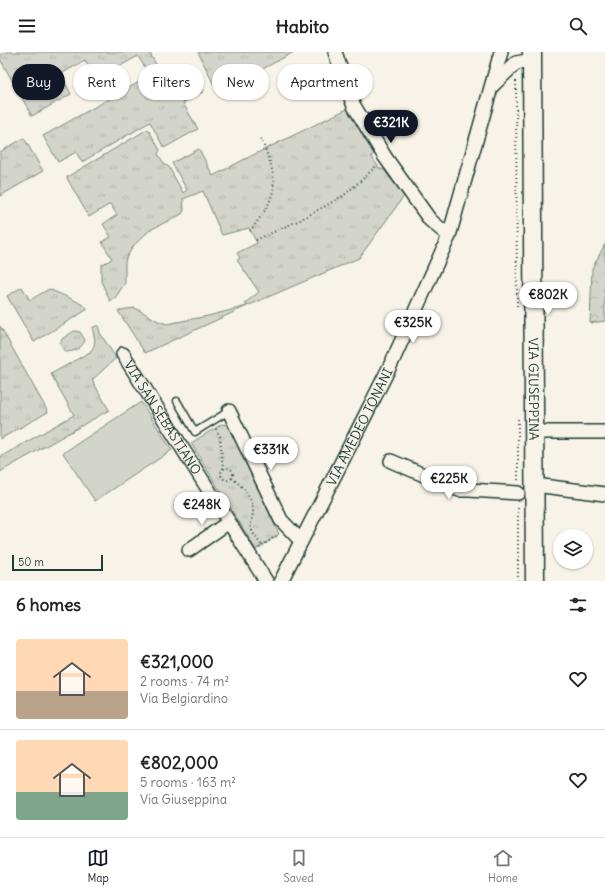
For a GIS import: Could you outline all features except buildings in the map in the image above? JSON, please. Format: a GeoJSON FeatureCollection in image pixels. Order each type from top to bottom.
{"type":"FeatureCollection","features":[{"type":"Feature","properties":{"kind":"main road","name":"VIA GIUSEPPINA"},"geometry":{"type":"LineString","coordinates":[[527,58],[535,485],[535,581]]}},
{"type":"Feature","properties":{"kind":"street"},"geometry":{"type":"LineString","coordinates":[[335,52],[341,91],[354,106],[384,157],[430,220],[449,236]]}},
{"type":"Feature","properties":{"kind":"street","name":"VIA AMEDEO TONANI"},"geometry":{"type":"LineString","coordinates":[[281,581],[392,362],[449,236],[501,52]]}},
{"type":"Feature","properties":{"kind":"street"},"geometry":{"type":"LineString","coordinates":[[491,87],[527,58]]}},
{"type":"Feature","properties":{"kind":"street","name":"VIA SAN SEBASTIANO"},"geometry":{"type":"LineString","coordinates":[[123,354],[266,581]]}},
{"type":"Feature","properties":{"kind":"street"},"geometry":{"type":"LineString","coordinates":[[229,411],[281,520],[301,541]]}},
{"type":"Feature","properties":{"kind":"street"},"geometry":{"type":"LineString","coordinates":[[534,432],[605,432]]}},
{"type":"Feature","properties":{"kind":"street"},"geometry":{"type":"LineString","coordinates":[[391,461],[459,490],[518,493]]}},
{"type":"Feature","properties":{"kind":"street"},"geometry":{"type":"LineString","coordinates":[[535,485],[605,494]]}},
{"type":"Feature","properties":{"kind":"street"},"geometry":{"type":"LineString","coordinates":[[189,550],[229,522]]}},
{"type":"Feature","properties":{"kind":"lane"},"geometry":{"type":"LineString","coordinates":[[177,401],[195,432],[229,411]]}},
{"type":"Feature","properties":{"kind":"path"},"geometry":{"type":"LineString","coordinates":[[517,313],[516,82],[517,72],[527,58]]}},
{"type":"Feature","properties":{"kind":"path"},"geometry":{"type":"LineString","coordinates":[[250,231],[270,202],[273,190],[272,173],[266,149],[259,136]]}},
{"type":"Feature","properties":{"kind":"path"},"geometry":{"type":"LineString","coordinates":[[256,240],[300,220],[343,196],[364,178],[384,157]]}},
{"type":"Feature","properties":{"kind":"path"},"geometry":{"type":"LineString","coordinates":[[518,414],[518,581]]}},
{"type":"Feature","properties":{"kind":"path"},"geometry":{"type":"LineString","coordinates":[[216,428],[220,437],[223,469],[220,474],[222,478],[226,480],[230,480],[232,478]]}},
{"type":"Feature","properties":{"kind":"path"},"geometry":{"type":"LineString","coordinates":[[223,469],[231,469],[233,473],[232,478]]}},
{"type":"Feature","properties":{"kind":"path"},"geometry":{"type":"LineString","coordinates":[[232,478],[241,485],[253,505],[252,521],[250,526],[262,546]]}},
{"type":"Feature","properties":{"kind":"path"},"geometry":{"type":"LineString","coordinates":[[250,555],[288,528]]}},
{"type":"Feature","properties":{"kind":"green space"},"geometry":{"type":"Polygon","coordinates":[[[6,52],[149,52],[156,64],[143,64],[138,56],[124,64],[87,64],[85,60],[78,64],[73,64],[73,67],[65,72],[65,64],[12,64],[12,80],[0,59],[0,55],[6,52]]]}},
{"type":"Feature","properties":{"kind":"green space"},"geometry":{"type":"Polygon","coordinates":[[[198,52],[294,52],[269,65],[269,64],[212,64],[212,81],[198,52]]]}},
{"type":"Feature","properties":{"kind":"green space"},"geometry":{"type":"Polygon","coordinates":[[[65,82],[71,94],[65,97],[65,82]]]}},
{"type":"Feature","properties":{"kind":"green space"},"geometry":{"type":"Polygon","coordinates":[[[138,83],[138,100],[188,100],[183,103],[198,129],[164,148],[150,122],[82,162],[76,152],[58,162],[43,136],[107,100],[130,100],[130,87],[138,83]]]}},
{"type":"Feature","properties":{"kind":"green space"},"geometry":{"type":"Polygon","coordinates":[[[23,100],[60,100],[32,116],[23,100]]]}},
{"type":"Feature","properties":{"kind":"green space"},"geometry":{"type":"Polygon","coordinates":[[[349,108],[362,135],[374,154],[371,156],[379,168],[384,170],[404,196],[359,258],[247,306],[245,303],[259,292],[237,260],[240,258],[237,253],[257,243],[249,228],[222,235],[203,191],[183,199],[184,210],[182,214],[150,230],[134,245],[126,258],[125,283],[115,298],[110,301],[101,281],[101,265],[112,259],[102,242],[111,237],[103,224],[117,215],[110,204],[89,217],[67,177],[148,129],[160,150],[158,154],[165,165],[169,167],[183,193],[187,190],[172,163],[199,149],[213,176],[349,108]]]}},
{"type":"Feature","properties":{"kind":"green space"},"geometry":{"type":"Polygon","coordinates":[[[24,138],[43,171],[0,196],[0,152],[24,138]]]}},
{"type":"Feature","properties":{"kind":"green space"},"geometry":{"type":"Polygon","coordinates":[[[605,244],[605,321],[590,323],[592,269],[605,244]]]}},
{"type":"Feature","properties":{"kind":"green space"},"geometry":{"type":"Polygon","coordinates":[[[22,287],[30,300],[49,289],[74,300],[88,309],[34,342],[7,296],[22,287]]]}},
{"type":"Feature","properties":{"kind":"green space"},"geometry":{"type":"Polygon","coordinates":[[[247,306],[145,353],[118,311],[135,308],[158,321],[167,324],[247,306]]]}},
{"type":"Feature","properties":{"kind":"green space"},"geometry":{"type":"Polygon","coordinates":[[[98,325],[100,333],[116,358],[92,380],[109,410],[0,472],[0,457],[74,415],[51,374],[90,352],[95,341],[92,328],[98,325]]]}},
{"type":"Feature","properties":{"kind":"green space"},"geometry":{"type":"Polygon","coordinates":[[[0,326],[48,412],[0,439],[0,326]]]}},
{"type":"Feature","properties":{"kind":"green space"},"geometry":{"type":"Polygon","coordinates":[[[74,331],[80,332],[85,340],[77,349],[65,352],[60,344],[62,339],[74,331]]]}},
{"type":"Feature","properties":{"kind":"green space"},"geometry":{"type":"Polygon","coordinates":[[[141,402],[172,450],[95,501],[63,453],[141,402]]]}},
{"type":"Feature","properties":{"kind":"green space"},"geometry":{"type":"Polygon","coordinates":[[[222,424],[227,425],[230,428],[279,534],[256,550],[191,443],[222,424]]]}}]}
